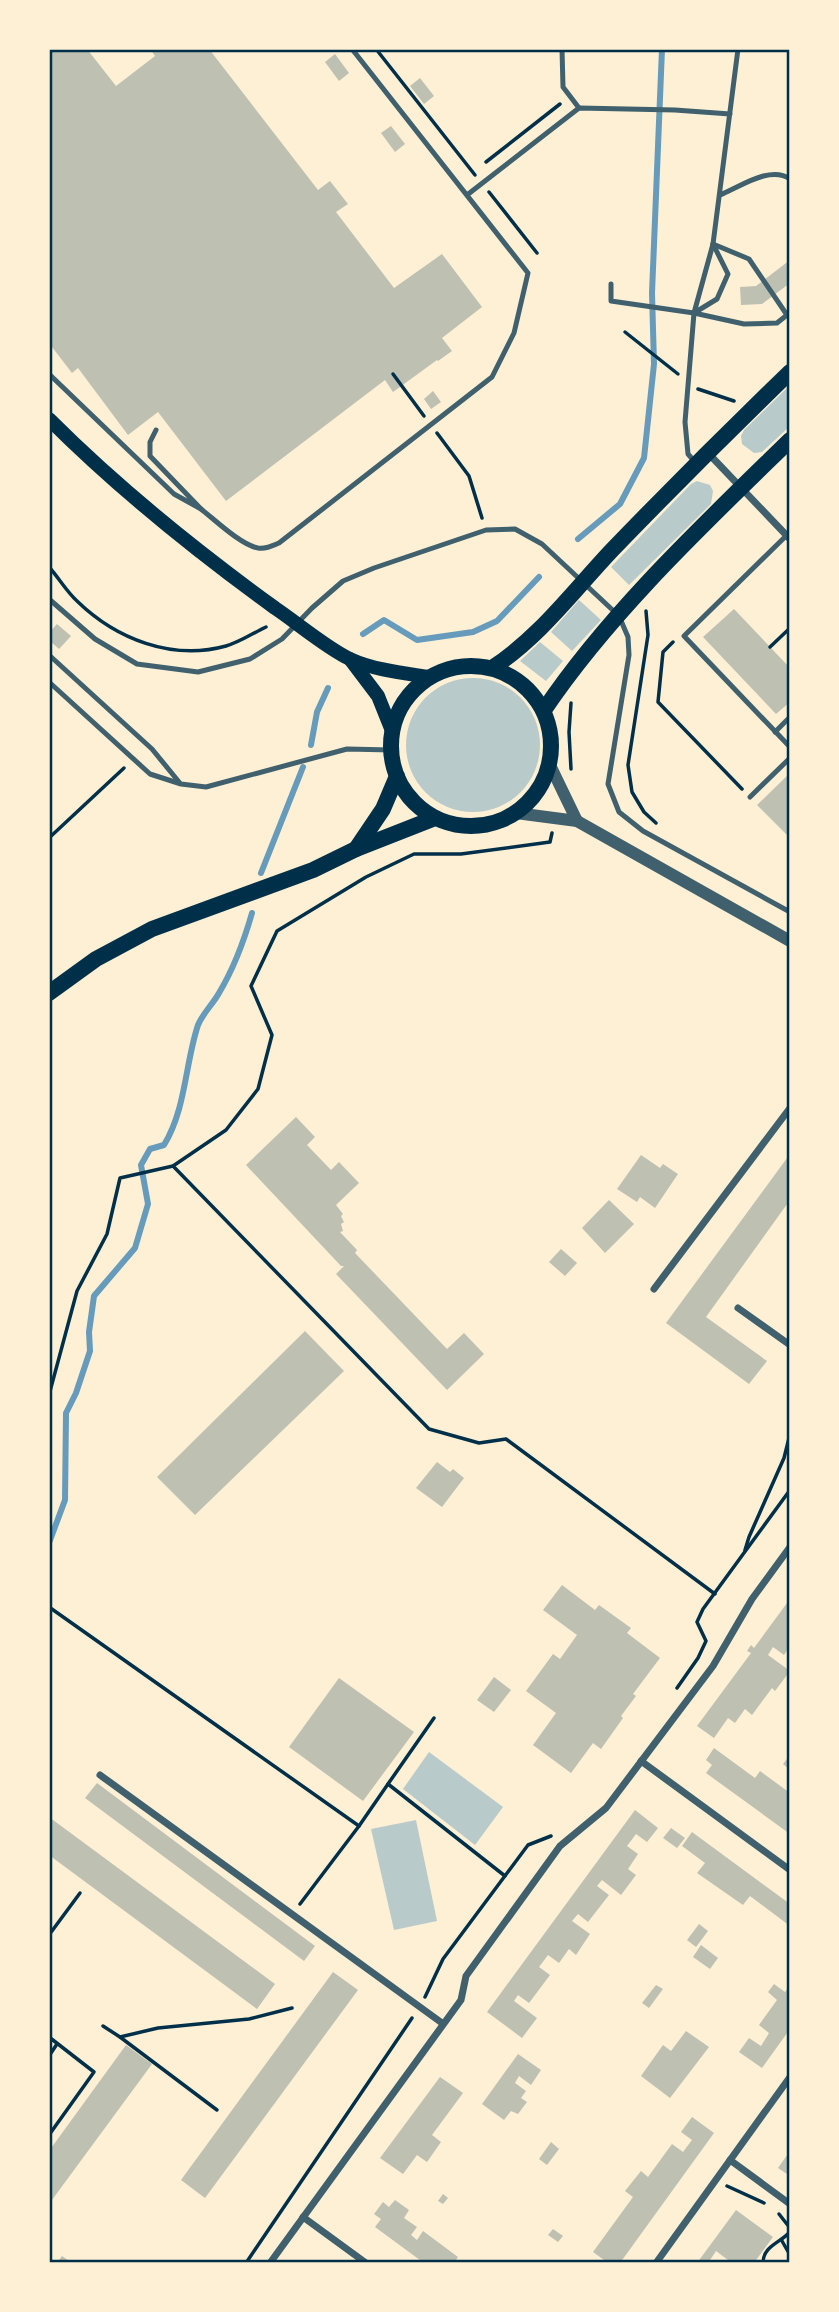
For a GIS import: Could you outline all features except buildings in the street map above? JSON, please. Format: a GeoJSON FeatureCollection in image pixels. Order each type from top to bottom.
{"type":"FeatureCollection","features":[{"type":"Feature","properties":{"kind":"main road"},"geometry":{"type":"LineString","coordinates":[[492,668],[507,659],[538,630],[701,457],[790,372]]}},
{"type":"Feature","properties":{"kind":"main road"},"geometry":{"type":"LineString","coordinates":[[49,419],[99,468],[170,529],[350,659],[394,672],[429,677]]}},
{"type":"Feature","properties":{"kind":"main road"},"geometry":{"type":"LineString","coordinates":[[544,710],[576,664],[619,616],[790,440]]}},
{"type":"Feature","properties":{"kind":"main road"},"geometry":{"type":"LineString","coordinates":[[350,659],[378,696],[392,732]]}},
{"type":"Feature","properties":{"kind":"main road"},"geometry":{"type":"LineString","coordinates":[[458,666],[492,668],[510,675],[530,690],[544,710],[552,737],[550,765],[543,784],[531,800],[516,813],[497,823],[476,827],[455,825],[435,818],[419,808],[406,793],[397,776],[391,750],[392,732],[399,710],[411,692],[429,677],[458,666]]}},
{"type":"Feature","properties":{"kind":"main road"},"geometry":{"type":"LineString","coordinates":[[356,849],[383,809],[397,776]]}},
{"type":"Feature","properties":{"kind":"main road"},"geometry":{"type":"LineString","coordinates":[[49,993],[96,959],[152,929],[313,870],[356,849],[435,818]]}},
{"type":"Feature","properties":{"kind":"street"},"geometry":{"type":"LineString","coordinates":[[701,457],[741,488],[788,537]]}},
{"type":"Feature","properties":{"kind":"street"},"geometry":{"type":"LineString","coordinates":[[550,765],[577,821]]}},
{"type":"Feature","properties":{"kind":"street"},"geometry":{"type":"LineString","coordinates":[[516,813],[577,821],[790,941]]}},
{"type":"Feature","properties":{"kind":"street"},"geometry":{"type":"LineString","coordinates":[[654,1289],[790,1108]]}},
{"type":"Feature","properties":{"kind":"street"},"geometry":{"type":"LineString","coordinates":[[738,1308],[790,1345]]}},
{"type":"Feature","properties":{"kind":"street"},"geometry":{"type":"LineString","coordinates":[[272,2262],[461,2000],[466,1976],[560,1846],[606,1808],[713,1666],[752,1599],[790,1547]]}},
{"type":"Feature","properties":{"kind":"street"},"geometry":{"type":"LineString","coordinates":[[641,1761],[790,1870]]}},
{"type":"Feature","properties":{"kind":"street"},"geometry":{"type":"LineString","coordinates":[[100,1775],[442,2023]]}},
{"type":"Feature","properties":{"kind":"street"},"geometry":{"type":"LineString","coordinates":[[656,2263],[790,2077]]}},
{"type":"Feature","properties":{"kind":"street"},"geometry":{"type":"LineString","coordinates":[[730,2160],[790,2204]]}},
{"type":"Feature","properties":{"kind":"street"},"geometry":{"type":"LineString","coordinates":[[303,2217],[366,2263]]}},
{"type":"Feature","properties":{"kind":"lane"},"geometry":{"type":"LineString","coordinates":[[49,374],[174,494],[201,509],[247,544],[257,548],[268,548],[279,543],[492,377],[514,333],[528,273],[352,49]]}},
{"type":"Feature","properties":{"kind":"lane"},"geometry":{"type":"LineString","coordinates":[[562,49],[563,87],[579,108]]}},
{"type":"Feature","properties":{"kind":"lane"},"geometry":{"type":"LineString","coordinates":[[701,457],[688,454],[685,422],[694,313],[713,244],[738,49]]}},
{"type":"Feature","properties":{"kind":"lane"},"geometry":{"type":"LineString","coordinates":[[467,195],[579,108],[730,114]]}},
{"type":"Feature","properties":{"kind":"lane"},"geometry":{"type":"LineString","coordinates":[[720,195],[768,174],[783,174],[790,179]]}},
{"type":"Feature","properties":{"kind":"lane"},"geometry":{"type":"LineString","coordinates":[[694,313],[717,299],[728,274],[713,244]]}},
{"type":"Feature","properties":{"kind":"lane"},"geometry":{"type":"LineString","coordinates":[[611,284],[611,301],[694,313],[744,324],[777,323],[789,314],[749,259],[713,244]]}},
{"type":"Feature","properties":{"kind":"lane"},"geometry":{"type":"LineString","coordinates":[[156,430],[150,442],[150,456],[182,486],[201,509]]}},
{"type":"Feature","properties":{"kind":"lane"},"geometry":{"type":"LineString","coordinates":[[49,599],[95,639],[137,664],[198,672],[250,659],[282,639],[343,581],[486,530],[515,529],[542,544],[583,581],[619,616],[628,637],[629,655],[608,784],[619,812],[643,831],[790,912]]}},
{"type":"Feature","properties":{"kind":"lane"},"geometry":{"type":"LineString","coordinates":[[788,537],[684,636],[790,747]]}},
{"type":"Feature","properties":{"kind":"lane"},"geometry":{"type":"LineString","coordinates":[[49,655],[152,749],[181,784]]}},
{"type":"Feature","properties":{"kind":"lane"},"geometry":{"type":"LineString","coordinates":[[49,682],[150,774],[181,784],[206,787],[347,749],[391,750]]}},
{"type":"Feature","properties":{"kind":"lane"},"geometry":{"type":"LineString","coordinates":[[775,732],[790,717]]}},
{"type":"Feature","properties":{"kind":"lane"},"geometry":{"type":"LineString","coordinates":[[750,797],[790,758]]}},
{"type":"Feature","properties":{"kind":"path"},"geometry":{"type":"LineString","coordinates":[[376,49],[537,253]]}},
{"type":"Feature","properties":{"kind":"path"},"geometry":{"type":"LineString","coordinates":[[484,163],[570,96]]}},
{"type":"Feature","properties":{"kind":"path"},"geometry":{"type":"LineString","coordinates":[[458,184],[473,172]]}},
{"type":"Feature","properties":{"kind":"path"},"geometry":{"type":"LineString","coordinates":[[625,332],[674,370]]}},
{"type":"Feature","properties":{"kind":"path"},"geometry":{"type":"LineString","coordinates":[[393,374],[469,476],[486,530]]}},
{"type":"Feature","properties":{"kind":"path"},"geometry":{"type":"LineString","coordinates":[[49,567],[92,615],[114,629],[156,647],[205,651],[229,645],[266,627]]}},
{"type":"Feature","properties":{"kind":"path"},"geometry":{"type":"LineString","coordinates":[[646,611],[648,635],[628,765],[632,792],[644,812],[660,826]]}},
{"type":"Feature","properties":{"kind":"path"},"geometry":{"type":"LineString","coordinates":[[770,647],[790,628]]}},
{"type":"Feature","properties":{"kind":"path"},"geometry":{"type":"LineString","coordinates":[[684,636],[663,652],[658,702],[750,797]]}},
{"type":"Feature","properties":{"kind":"path"},"geometry":{"type":"LineString","coordinates":[[571,700],[569,732],[573,781]]}},
{"type":"Feature","properties":{"kind":"path"},"geometry":{"type":"LineString","coordinates":[[49,838],[134,760]]}},
{"type":"Feature","properties":{"kind":"path"},"geometry":{"type":"LineString","coordinates":[[49,1395],[76,1291],[107,1234],[120,1178],[173,1166],[226,1130],[258,1088],[272,1035],[251,986],[277,931],[366,877],[414,854],[461,854],[550,842],[552,831]]}},
{"type":"Feature","properties":{"kind":"path"},"geometry":{"type":"LineString","coordinates":[[173,1166],[429,1429],[479,1443],[506,1439],[715,1594]]}},
{"type":"Feature","properties":{"kind":"path"},"geometry":{"type":"LineString","coordinates":[[745,1552],[748,1537],[784,1458],[790,1434]]}},
{"type":"Feature","properties":{"kind":"path"},"geometry":{"type":"LineString","coordinates":[[49,1607],[359,1826]]}},
{"type":"Feature","properties":{"kind":"path"},"geometry":{"type":"LineString","coordinates":[[292,1914],[359,1826],[434,1718]]}},
{"type":"Feature","properties":{"kind":"path"},"geometry":{"type":"LineString","coordinates":[[388,1784],[505,1876]]}},
{"type":"Feature","properties":{"kind":"path"},"geometry":{"type":"LineString","coordinates":[[49,1935],[80,1893]]}},
{"type":"Feature","properties":{"kind":"path"},"geometry":{"type":"LineString","coordinates":[[120,2038],[158,2028],[249,2019],[292,2008]]}},
{"type":"Feature","properties":{"kind":"path"},"geometry":{"type":"LineString","coordinates":[[103,2026],[217,2110]]}},
{"type":"Feature","properties":{"kind":"path"},"geometry":{"type":"LineString","coordinates":[[49,2037],[94,2072],[49,2135]]}},
{"type":"Feature","properties":{"kind":"path"},"geometry":{"type":"LineString","coordinates":[[49,2056],[57,2044]]}},
{"type":"Feature","properties":{"kind":"path"},"geometry":{"type":"LineString","coordinates":[[716,2180],[769,2207]]}},
{"type":"Feature","properties":{"kind":"path"},"geometry":{"type":"LineString","coordinates":[[762,2263],[769,2248],[782,2241],[790,2230],[776,2211]]}},
{"type":"Feature","properties":{"kind":"path"},"geometry":{"type":"LineString","coordinates":[[782,2241],[790,2255]]}},
{"type":"Feature","properties":{"kind":"shaded area"},"geometry":{"type":"Polygon","coordinates":[[[790,385],[790,426],[762,452],[754,453],[742,444],[741,436],[744,430],[790,385]]]}},
{"type":"Feature","properties":{"kind":"shaded area"},"geometry":{"type":"Polygon","coordinates":[[[697,481],[710,485],[713,491],[711,504],[629,585],[611,567],[691,484],[697,481]]]}},
{"type":"Feature","properties":{"kind":"shaded area"},"geometry":{"type":"Polygon","coordinates":[[[579,600],[601,620],[572,651],[551,632],[579,600]]]}},
{"type":"Feature","properties":{"kind":"shaded area"},"geometry":{"type":"Polygon","coordinates":[[[540,642],[563,661],[546,681],[520,661],[540,642]]]}},
{"type":"Feature","properties":{"kind":"shaded area"},"geometry":{"type":"Polygon","coordinates":[[[473,678],[499,683],[521,697],[535,719],[540,745],[535,771],[521,793],[499,807],[473,812],[447,807],[425,793],[411,771],[406,745],[411,719],[425,697],[447,683],[473,678]]]}},
{"type":"Feature","properties":{"kind":"shaded area"},"geometry":{"type":"Polygon","coordinates":[[[429,1752],[503,1807],[475,1845],[403,1789],[429,1752]]]}},
{"type":"Feature","properties":{"kind":"shaded area"},"geometry":{"type":"Polygon","coordinates":[[[416,1820],[437,1921],[394,1930],[371,1829],[416,1820]]]}},
{"type":"Feature","properties":{"kind":"waterway"},"geometry":{"type":"LineString","coordinates":[[578,539],[620,504],[644,458],[654,364],[652,293],[662,49]]}},
{"type":"Feature","properties":{"kind":"waterway"},"geometry":{"type":"LineString","coordinates":[[363,634],[384,620],[417,640],[473,632],[497,621],[539,577]]}},
{"type":"Feature","properties":{"kind":"waterway"},"geometry":{"type":"LineString","coordinates":[[311,745],[317,712],[328,688]]}},
{"type":"Feature","properties":{"kind":"waterway"},"geometry":{"type":"LineString","coordinates":[[261,873],[303,767]]}},
{"type":"Feature","properties":{"kind":"waterway"},"geometry":{"type":"LineString","coordinates":[[49,1543],[65,1500],[66,1413],[76,1393],[90,1351],[89,1332],[94,1296],[135,1248],[148,1204],[141,1165],[150,1149],[164,1145],[171,1131],[177,1117],[198,1025],[229,974],[252,913]]}}]}
